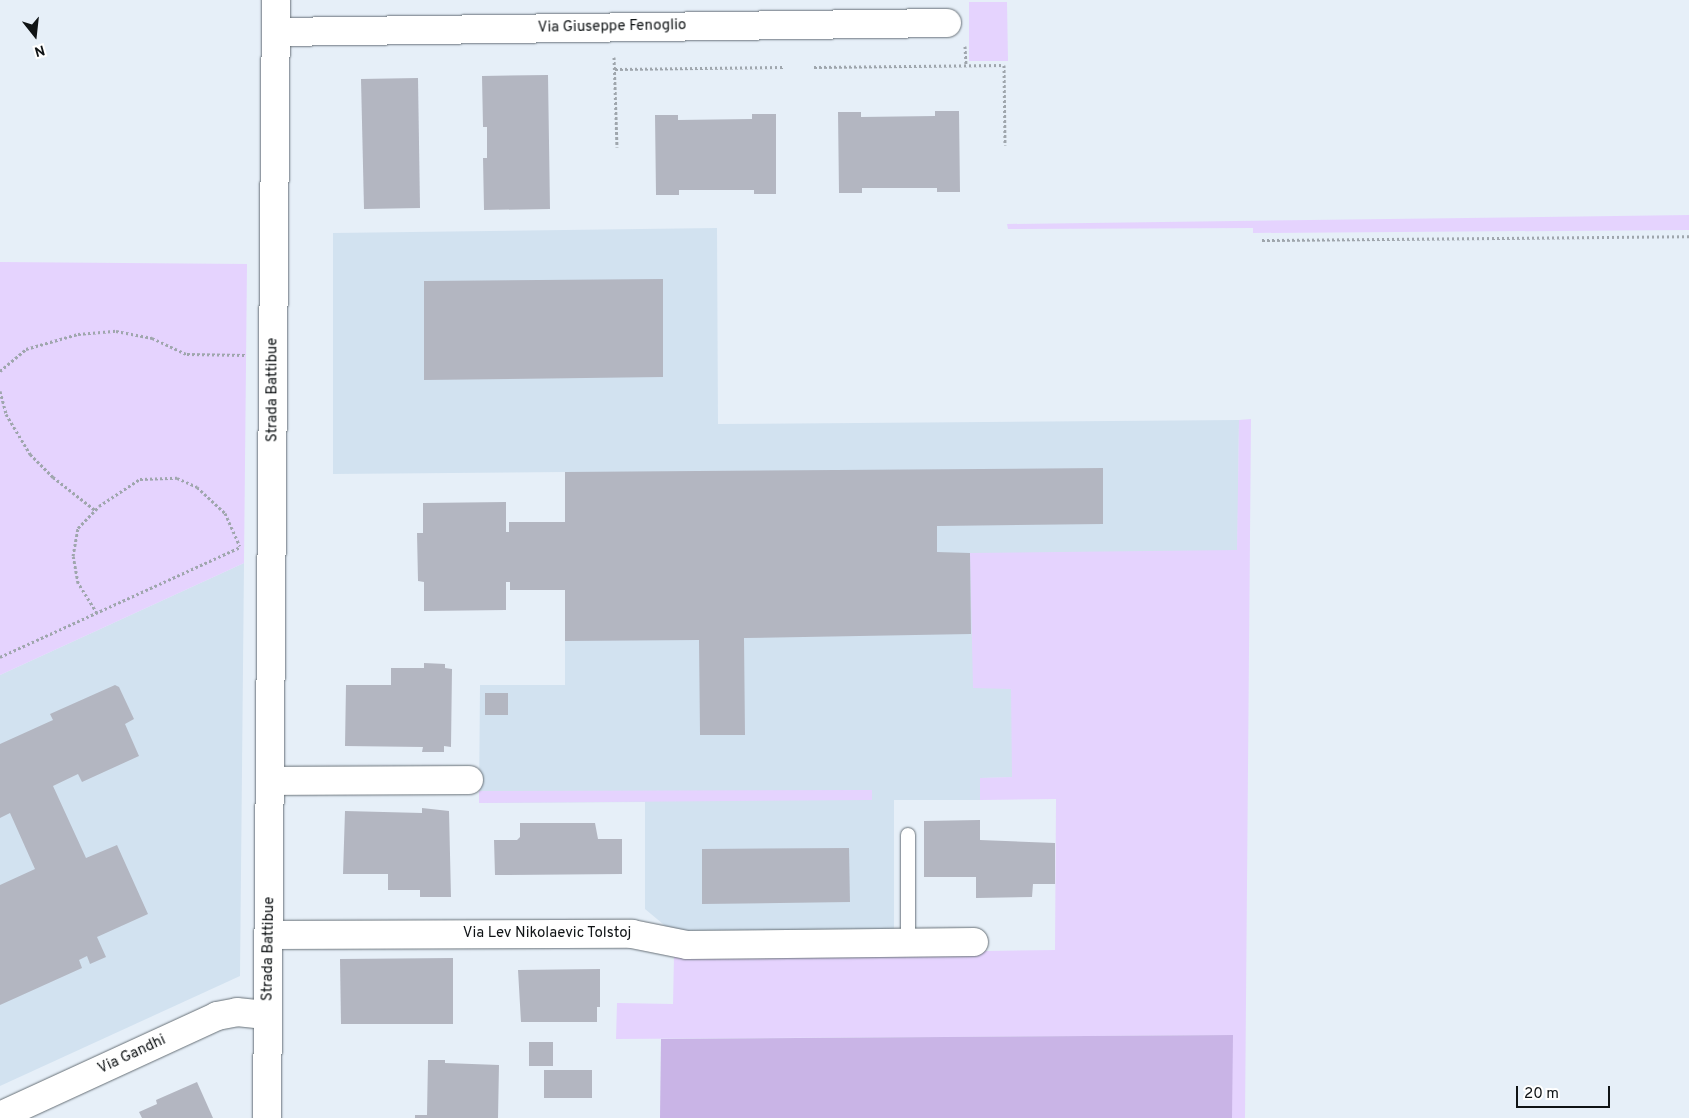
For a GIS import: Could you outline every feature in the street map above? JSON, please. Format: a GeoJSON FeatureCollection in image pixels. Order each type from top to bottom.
{"type":"FeatureCollection","features":[{"type":"Feature","properties":{"kind":"street","name":"Strada Battibue"},"geometry":{"type":"LineString","coordinates":[[268,1118],[276,0]]}},
{"type":"Feature","properties":{"kind":"street","name":"Via Giuseppe Fenoglio"},"geometry":{"type":"LineString","coordinates":[[276,32],[947,23]]}},
{"type":"Feature","properties":{"kind":"street"},"geometry":{"type":"LineString","coordinates":[[270,781],[469,780]]}},
{"type":"Feature","properties":{"kind":"street","name":"Via Lev Nikolaevic Tolstoj"},"geometry":{"type":"LineString","coordinates":[[269,935],[632,934],[679,945],[974,942]]}},
{"type":"Feature","properties":{"kind":"street","name":"Via Gandhi"},"geometry":{"type":"LineString","coordinates":[[0,1116],[217,1016],[237,1012],[268,1015]]}},
{"type":"Feature","properties":{"kind":"lane"},"geometry":{"type":"LineString","coordinates":[[908,835],[908,943]]}},
{"type":"Feature","properties":{"kind":"path"},"geometry":{"type":"LineString","coordinates":[[814,67],[1004,65],[1005,145]]}},
{"type":"Feature","properties":{"kind":"path"},"geometry":{"type":"LineString","coordinates":[[614,69],[784,67]]}},
{"type":"Feature","properties":{"kind":"path"},"geometry":{"type":"LineString","coordinates":[[1262,240],[1689,236]]}},
{"type":"Feature","properties":{"kind":"path"},"geometry":{"type":"LineString","coordinates":[[0,371],[26,349],[78,334],[116,331],[152,338],[187,354],[273,356]]}},
{"type":"Feature","properties":{"kind":"path"},"geometry":{"type":"LineString","coordinates":[[0,391],[6,414],[30,454],[53,477],[95,510]]}},
{"type":"Feature","properties":{"kind":"path"},"geometry":{"type":"LineString","coordinates":[[97,613],[78,582],[73,556],[78,528],[95,510],[140,479],[177,478],[197,487],[225,513],[240,547]]}},
{"type":"Feature","properties":{"kind":"path"},"geometry":{"type":"LineString","coordinates":[[0,657],[240,547],[272,538]]}},
{"type":"Feature","properties":{"kind":"shaded area"},"geometry":{"type":"Polygon","coordinates":[[[969,2],[1007,2],[1008,61],[969,61],[969,2]]]}},
{"type":"Feature","properties":{"kind":"shaded area"},"geometry":{"type":"Polygon","coordinates":[[[1689,215],[1689,230],[1253,233],[1253,228],[1008,229],[1007,224],[1689,215]]]}},
{"type":"Feature","properties":{"kind":"shaded area"},"geometry":{"type":"Polygon","coordinates":[[[717,228],[718,424],[1239,420],[1235,773],[980,778],[980,800],[894,800],[894,932],[675,934],[645,909],[645,802],[479,803],[480,685],[565,685],[565,472],[333,474],[333,233],[717,228]]]}},
{"type":"Feature","properties":{"kind":"shaded area"},"geometry":{"type":"Polygon","coordinates":[[[0,262],[247,264],[244,563],[0,675],[0,262]]]}},
{"type":"Feature","properties":{"kind":"shaded area"},"geometry":{"type":"Polygon","coordinates":[[[1251,419],[1245,1118],[1232,1118],[1232,1035],[616,1039],[617,1003],[673,1004],[674,956],[1055,950],[1056,799],[980,800],[980,778],[1012,777],[1011,689],[973,688],[970,553],[1237,550],[1239,420],[1251,419]]]}},
{"type":"Feature","properties":{"kind":"shaded area"},"geometry":{"type":"Polygon","coordinates":[[[244,563],[240,976],[0,1086],[0,675],[244,563]]]}},
{"type":"Feature","properties":{"kind":"shaded area"},"geometry":{"type":"Polygon","coordinates":[[[872,790],[872,800],[479,803],[479,791],[872,790]]]}},
{"type":"Feature","properties":{"kind":"shaded area"},"geometry":{"type":"Polygon","coordinates":[[[1233,1035],[1232,1118],[660,1118],[661,1039],[1233,1035]]]}},
{"type":"Feature","properties":{"kind":"building"},"geometry":{"type":"Polygon","coordinates":[[[548,75],[550,209],[484,210],[483,158],[487,158],[487,127],[483,127],[482,76],[548,75]]]}},
{"type":"Feature","properties":{"kind":"building"},"geometry":{"type":"Polygon","coordinates":[[[418,78],[420,208],[364,209],[361,79],[418,78]]]}},
{"type":"Feature","properties":{"kind":"building"},"geometry":{"type":"Polygon","coordinates":[[[935,111],[959,111],[960,192],[937,192],[937,188],[862,188],[862,193],[839,193],[838,112],[861,112],[861,117],[935,116],[935,111]]]}},
{"type":"Feature","properties":{"kind":"building"},"geometry":{"type":"Polygon","coordinates":[[[752,114],[776,114],[776,194],[754,194],[754,190],[679,190],[679,195],[656,195],[655,115],[678,115],[678,120],[752,119],[752,114]]]}},
{"type":"Feature","properties":{"kind":"building"},"geometry":{"type":"Polygon","coordinates":[[[663,279],[663,377],[424,380],[424,281],[663,279]]]}},
{"type":"Feature","properties":{"kind":"building"},"geometry":{"type":"Polygon","coordinates":[[[1103,468],[1103,524],[937,526],[937,552],[970,553],[971,634],[744,638],[745,735],[700,735],[699,640],[565,641],[565,590],[510,590],[510,582],[506,582],[506,610],[424,611],[424,582],[418,581],[417,533],[423,533],[423,503],[506,502],[506,532],[509,532],[509,522],[565,522],[565,472],[1103,468]]]}},
{"type":"Feature","properties":{"kind":"building"},"geometry":{"type":"Polygon","coordinates":[[[424,663],[445,664],[445,668],[452,669],[451,747],[444,746],[444,752],[422,752],[423,747],[345,746],[346,685],[391,685],[391,668],[424,668],[424,663]]]}},
{"type":"Feature","properties":{"kind":"building"},"geometry":{"type":"Polygon","coordinates":[[[115,685],[119,687],[134,719],[125,724],[139,756],[82,782],[78,774],[53,786],[86,858],[117,845],[148,914],[97,937],[106,957],[90,964],[87,956],[79,960],[82,968],[0,1005],[0,885],[35,869],[10,813],[0,818],[0,744],[53,720],[50,714],[115,685]]]}},
{"type":"Feature","properties":{"kind":"building"},"geometry":{"type":"Polygon","coordinates":[[[485,693],[508,693],[508,715],[485,715],[485,693]]]}},
{"type":"Feature","properties":{"kind":"building"},"geometry":{"type":"Polygon","coordinates":[[[422,808],[449,811],[451,897],[420,897],[420,890],[388,890],[388,874],[343,874],[345,811],[422,813],[422,808]]]}},
{"type":"Feature","properties":{"kind":"building"},"geometry":{"type":"Polygon","coordinates":[[[980,820],[980,840],[1055,843],[1055,884],[1033,884],[1032,897],[976,898],[976,877],[924,877],[924,821],[980,820]]]}},
{"type":"Feature","properties":{"kind":"building"},"geometry":{"type":"Polygon","coordinates":[[[520,823],[595,823],[598,839],[622,839],[622,874],[495,875],[494,840],[517,840],[520,837],[520,823]]]}},
{"type":"Feature","properties":{"kind":"building"},"geometry":{"type":"Polygon","coordinates":[[[849,848],[850,902],[702,904],[702,849],[849,848]]]}},
{"type":"Feature","properties":{"kind":"building"},"geometry":{"type":"Polygon","coordinates":[[[453,958],[453,1024],[341,1024],[340,959],[453,958]]]}},
{"type":"Feature","properties":{"kind":"building"},"geometry":{"type":"Polygon","coordinates":[[[600,969],[600,1007],[597,1007],[597,1022],[521,1022],[518,970],[600,969]]]}},
{"type":"Feature","properties":{"kind":"building"},"geometry":{"type":"Polygon","coordinates":[[[529,1042],[553,1042],[553,1066],[529,1066],[529,1042]]]}},
{"type":"Feature","properties":{"kind":"building"},"geometry":{"type":"Polygon","coordinates":[[[428,1060],[445,1060],[445,1063],[499,1065],[498,1118],[415,1118],[415,1115],[427,1115],[428,1060]]]}},
{"type":"Feature","properties":{"kind":"building"},"geometry":{"type":"Polygon","coordinates":[[[544,1070],[592,1070],[592,1098],[544,1098],[544,1070]]]}},
{"type":"Feature","properties":{"kind":"building"},"geometry":{"type":"Polygon","coordinates":[[[197,1082],[213,1118],[142,1118],[139,1112],[157,1104],[156,1100],[197,1082]]]}}]}
